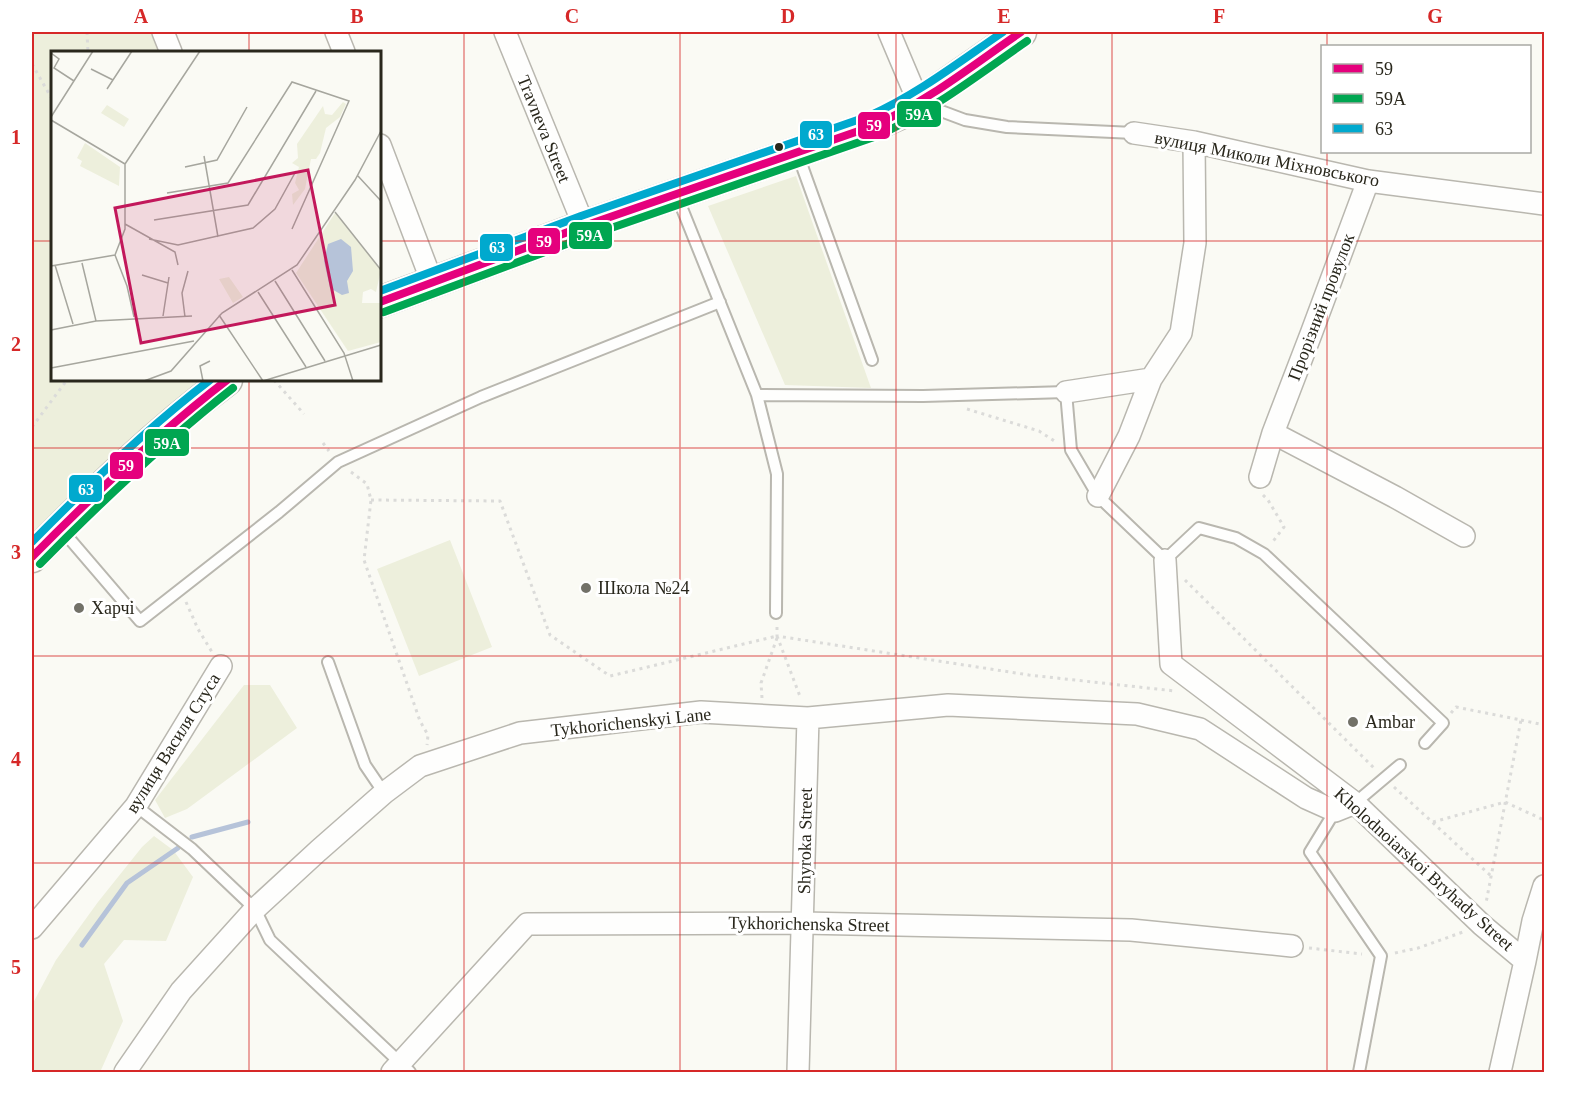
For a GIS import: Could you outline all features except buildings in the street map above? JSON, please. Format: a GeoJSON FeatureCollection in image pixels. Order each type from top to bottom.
{"type":"FeatureCollection","features":[{"type":"Feature","properties":{"kind":"main road"},"geometry":{"type":"LineString","coordinates":[[381,302],[584,226],[873,126],[919,103],[1021,32]]}},
{"type":"Feature","properties":{"kind":"main road"},"geometry":{"type":"LineString","coordinates":[[32,557],[60,527],[158,435],[226,381]]}},
{"type":"Feature","properties":{"kind":"street"},"geometry":{"type":"LineString","coordinates":[[163,32],[171,51]]}},
{"type":"Feature","properties":{"kind":"street"},"geometry":{"type":"LineString","coordinates":[[336,32],[344,51]]}},
{"type":"Feature","properties":{"kind":"street","name":"Travneva Street"},"geometry":{"type":"LineString","coordinates":[[505,32],[584,226]]}},
{"type":"Feature","properties":{"kind":"street"},"geometry":{"type":"LineString","coordinates":[[889,32],[919,103]]}},
{"type":"Feature","properties":{"kind":"street","name":"вулиця Миколи Міхновського"},"geometry":{"type":"LineString","coordinates":[[1134,133],[1194,142],[1368,181],[1545,204]]}},
{"type":"Feature","properties":{"kind":"street"},"geometry":{"type":"LineString","coordinates":[[1098,496],[1129,436],[1151,379],[1181,333],[1195,243],[1194,142]]}},
{"type":"Feature","properties":{"kind":"street"},"geometry":{"type":"LineString","coordinates":[[381,148],[432,282]]}},
{"type":"Feature","properties":{"kind":"street","name":"Прорізний провулок"},"geometry":{"type":"LineString","coordinates":[[1260,477],[1273,433],[1368,181]]}},
{"type":"Feature","properties":{"kind":"street"},"geometry":{"type":"LineString","coordinates":[[1066,392],[1151,379]]}},
{"type":"Feature","properties":{"kind":"street"},"geometry":{"type":"LineString","coordinates":[[1273,433],[1464,536]]}},
{"type":"Feature","properties":{"kind":"street","name":"Kholodnoiarskoi Bryhady Street"},"geometry":{"type":"LineString","coordinates":[[1165,560],[1171,664],[1355,802],[1482,925],[1525,961],[1500,1072]]}},
{"type":"Feature","properties":{"kind":"street","name":"вулиця Василя Стуса"},"geometry":{"type":"LineString","coordinates":[[32,928],[136,806],[221,666]]}},
{"type":"Feature","properties":{"kind":"street","name":"Tykhorichenskyi Lane"},"geometry":{"type":"LineString","coordinates":[[125,1072],[181,991],[255,909],[384,793],[420,766],[520,733],[700,712],[808,718],[948,705],[1137,714],[1200,729],[1306,798],[1335,812]]}},
{"type":"Feature","properties":{"kind":"street","name":"Shyroka Street"},"geometry":{"type":"LineString","coordinates":[[798,1072],[808,718]]}},
{"type":"Feature","properties":{"kind":"street"},"geometry":{"type":"LineString","coordinates":[[1335,812],[1355,802]]}},
{"type":"Feature","properties":{"kind":"street"},"geometry":{"type":"LineString","coordinates":[[1525,961],[1539,922],[1545,886]]}},
{"type":"Feature","properties":{"kind":"street","name":"Tykhorichenska Street"},"geometry":{"type":"LineString","coordinates":[[400,1069],[526,924],[803,923],[1131,930],[1292,946]]}},
{"type":"Feature","properties":{"kind":"lane","name":"вулиця Миколи Міхновського"},"geometry":{"type":"LineString","coordinates":[[919,103],[965,120],[1007,127],[1134,133]]}},
{"type":"Feature","properties":{"kind":"lane"},"geometry":{"type":"LineString","coordinates":[[797,152],[872,360]]}},
{"type":"Feature","properties":{"kind":"lane"},"geometry":{"type":"LineString","coordinates":[[676,194],[757,395],[777,474],[776,613]]}},
{"type":"Feature","properties":{"kind":"lane"},"geometry":{"type":"LineString","coordinates":[[60,527],[140,621],[279,512],[338,462],[481,397],[720,302]]}},
{"type":"Feature","properties":{"kind":"lane"},"geometry":{"type":"LineString","coordinates":[[757,395],[923,396],[1066,392],[1071,450],[1098,496],[1165,560],[1199,528],[1236,538],[1264,554],[1443,723],[1425,743]]}},
{"type":"Feature","properties":{"kind":"lane"},"geometry":{"type":"LineString","coordinates":[[328,662],[365,765],[384,793]]}},
{"type":"Feature","properties":{"kind":"lane"},"geometry":{"type":"LineString","coordinates":[[1355,802],[1400,765]]}},
{"type":"Feature","properties":{"kind":"lane"},"geometry":{"type":"LineString","coordinates":[[136,806],[192,849],[255,909],[270,940],[400,1069]]}},
{"type":"Feature","properties":{"kind":"lane"},"geometry":{"type":"LineString","coordinates":[[1335,812],[1310,852],[1381,956],[1359,1072]]}},
{"type":"Feature","properties":{"kind":"path"},"geometry":{"type":"LineString","coordinates":[[87,32],[88,51]]}},
{"type":"Feature","properties":{"kind":"path"},"geometry":{"type":"LineString","coordinates":[[32,64],[51,97]]}},
{"type":"Feature","properties":{"kind":"path"},"geometry":{"type":"LineString","coordinates":[[32,428],[66,381]]}},
{"type":"Feature","properties":{"kind":"path"},"geometry":{"type":"LineString","coordinates":[[275,381],[304,414]]}},
{"type":"Feature","properties":{"kind":"path"},"geometry":{"type":"LineString","coordinates":[[965,409],[1039,431],[1071,450]]}},
{"type":"Feature","properties":{"kind":"path"},"geometry":{"type":"LineString","coordinates":[[338,462],[367,484],[371,500],[364,560],[420,721],[429,735]]}},
{"type":"Feature","properties":{"kind":"path"},"geometry":{"type":"LineString","coordinates":[[371,500],[500,501],[549,635],[610,676],[777,636],[1029,675],[1179,692]]}},
{"type":"Feature","properties":{"kind":"path"},"geometry":{"type":"LineString","coordinates":[[1264,554],[1284,527],[1268,500]]}},
{"type":"Feature","properties":{"kind":"path"},"geometry":{"type":"LineString","coordinates":[[1165,560],[1385,778],[1491,876]]}},
{"type":"Feature","properties":{"kind":"path"},"geometry":{"type":"LineString","coordinates":[[180,590],[198,628],[221,666]]}},
{"type":"Feature","properties":{"kind":"path"},"geometry":{"type":"LineString","coordinates":[[776,613],[777,636],[808,718]]}},
{"type":"Feature","properties":{"kind":"path"},"geometry":{"type":"LineString","coordinates":[[761,682],[777,636]]}},
{"type":"Feature","properties":{"kind":"path"},"geometry":{"type":"LineString","coordinates":[[1443,723],[1456,706],[1545,725]]}},
{"type":"Feature","properties":{"kind":"path"},"geometry":{"type":"LineString","coordinates":[[1292,946],[1381,956],[1418,948],[1482,925],[1521,720]]}},
{"type":"Feature","properties":{"kind":"path"},"geometry":{"type":"LineString","coordinates":[[1433,822],[1505,802],[1545,820]]}},
{"type":"Feature","properties":{"kind":"green space"},"geometry":{"type":"Polygon","coordinates":[[[32,32],[158,32],[166,51],[51,51],[51,381],[207,381],[120,450],[32,537],[32,32]]]}},
{"type":"Feature","properties":{"kind":"green space"},"geometry":{"type":"Polygon","coordinates":[[[796,176],[871,388],[785,385],[708,206],[796,176]]]}},
{"type":"Feature","properties":{"kind":"green space"},"geometry":{"type":"Polygon","coordinates":[[[450,540],[492,647],[419,676],[377,569],[450,540]]]}},
{"type":"Feature","properties":{"kind":"green space"},"geometry":{"type":"Polygon","coordinates":[[[244,685],[270,685],[297,728],[187,809],[165,818],[155,800],[244,685]]]}},
{"type":"Feature","properties":{"kind":"green space"},"geometry":{"type":"Polygon","coordinates":[[[154,836],[173,850],[193,877],[166,941],[124,940],[104,964],[123,1021],[101,1070],[99,1072],[32,1072],[32,1005],[56,960],[98,902],[142,847],[154,836]]]}},
{"type":"Feature","properties":{"kind":"waterway"},"geometry":{"type":"LineString","coordinates":[[192,837],[248,822]]}},
{"type":"Feature","properties":{"kind":"waterway"},"geometry":{"type":"LineString","coordinates":[[82,945],[127,883],[178,848]]}},
{"type":"Feature","properties":{"kind":"transit line","name":"63"},"geometry":{"type":"LineString","coordinates":[[381,291],[581,216],[869,116],[921,88],[1003,32]]}},
{"type":"Feature","properties":{"kind":"transit line","name":"59"},"geometry":{"type":"LineString","coordinates":[[381,302],[584,226],[873,126],[931,94],[1021,32]]}},
{"type":"Feature","properties":{"kind":"transit line","name":"59А"},"geometry":{"type":"LineString","coordinates":[[384,312],[588,236],[877,136],[936,104],[1027,41]]}},
{"type":"Feature","properties":{"kind":"transit line","name":"63"},"geometry":{"type":"LineString","coordinates":[[32,542],[118,458],[209,381]]}},
{"type":"Feature","properties":{"kind":"transit line","name":"59"},"geometry":{"type":"LineString","coordinates":[[32,557],[127,465],[226,381]]}},
{"type":"Feature","properties":{"kind":"transit line","name":"59А"},"geometry":{"type":"LineString","coordinates":[[40,564],[134,473],[233,388]]}},
{"type":"Feature","properties":{"kind":"place","name":"Школа №24"},"geometry":{"type":"Point","coordinates":[586,588]}},
{"type":"Feature","properties":{"kind":"place","name":"Харчі"},"geometry":{"type":"Point","coordinates":[79,608]}},
{"type":"Feature","properties":{"kind":"place","name":"Ambar"},"geometry":{"type":"Point","coordinates":[1353,722]}}]}
